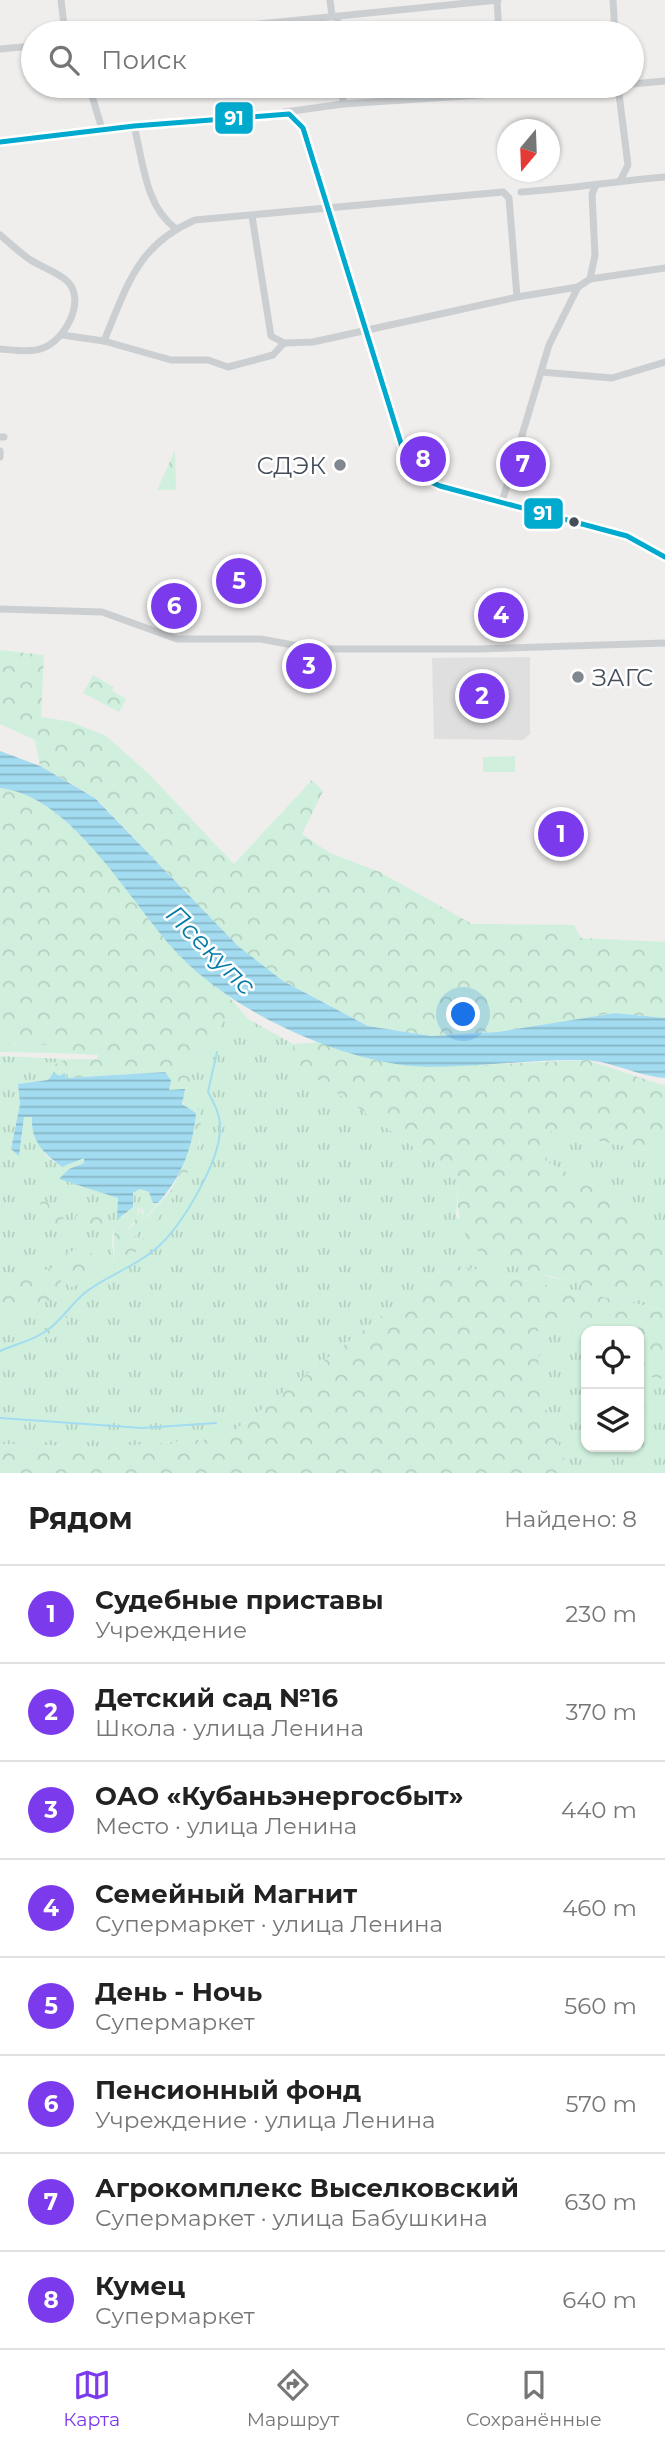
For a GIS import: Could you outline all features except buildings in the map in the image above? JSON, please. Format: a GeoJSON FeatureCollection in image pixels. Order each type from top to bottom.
{"type":"FeatureCollection","features":[{"type":"Feature","properties":{"kind":"street"},"geometry":{"type":"LineString","coordinates":[[61,0],[64,21]]}},
{"type":"Feature","properties":{"kind":"street"},"geometry":{"type":"LineString","coordinates":[[330,0],[336,21]]}},
{"type":"Feature","properties":{"kind":"street"},"geometry":{"type":"LineString","coordinates":[[294,21],[497,0],[498,21]]}},
{"type":"Feature","properties":{"kind":"street"},"geometry":{"type":"LineString","coordinates":[[613,0],[614,21]]}},
{"type":"Feature","properties":{"kind":"street"},"geometry":{"type":"LineString","coordinates":[[0,49],[21,47]]}},
{"type":"Feature","properties":{"kind":"street"},"geometry":{"type":"LineString","coordinates":[[644,83],[665,81]]}},
{"type":"Feature","properties":{"kind":"street"},"geometry":{"type":"LineString","coordinates":[[93,98],[102,130]]}},
{"type":"Feature","properties":{"kind":"street"},"geometry":{"type":"LineString","coordinates":[[343,98],[343,104]]}},
{"type":"Feature","properties":{"kind":"street"},"geometry":{"type":"LineString","coordinates":[[0,142],[407,98]]}},
{"type":"Feature","properties":{"kind":"street"},"geometry":{"type":"LineString","coordinates":[[620,98],[628,164],[620,181]]}},
{"type":"Feature","properties":{"kind":"street"},"geometry":{"type":"LineString","coordinates":[[285,113],[303,128],[408,466],[422,478],[627,536],[665,557]]}},
{"type":"Feature","properties":{"kind":"street"},"geometry":{"type":"LineString","coordinates":[[134,126],[155,206],[175,228]]}},
{"type":"Feature","properties":{"kind":"street"},"geometry":{"type":"LineString","coordinates":[[521,192],[595,187],[620,181],[665,177]]}},
{"type":"Feature","properties":{"kind":"street"},"geometry":{"type":"LineString","coordinates":[[590,279],[595,255],[592,194],[595,187]]}},
{"type":"Feature","properties":{"kind":"street"},"geometry":{"type":"LineString","coordinates":[[104,341],[141,261],[151,246],[175,228],[195,220],[503,192],[509,198],[517,297]]}},
{"type":"Feature","properties":{"kind":"street"},"geometry":{"type":"LineString","coordinates":[[252,216],[271,336],[284,343],[313,342],[517,297],[578,287],[590,279],[665,268]]}},
{"type":"Feature","properties":{"kind":"street"},"geometry":{"type":"LineString","coordinates":[[0,235],[28,258],[66,281],[74,291],[74,308],[62,335],[55,342],[36,350],[0,349]]}},
{"type":"Feature","properties":{"kind":"street"},"geometry":{"type":"LineString","coordinates":[[502,502],[553,335],[578,287]]}},
{"type":"Feature","properties":{"kind":"street"},"geometry":{"type":"LineString","coordinates":[[62,335],[104,341],[171,360],[208,360],[228,367],[273,355],[284,343]]}},
{"type":"Feature","properties":{"kind":"street"},"geometry":{"type":"LineString","coordinates":[[541,372],[611,378],[665,362]]}},
{"type":"Feature","properties":{"kind":"street"},"geometry":{"type":"LineString","coordinates":[[0,451],[0,457]]}},
{"type":"Feature","properties":{"kind":"street"},"geometry":{"type":"LineString","coordinates":[[0,608],[116,614],[177,639],[261,639],[314,649],[478,649],[665,643]]}},
{"type":"Feature","properties":{"kind":"shaded area"},"geometry":{"type":"Polygon","coordinates":[[[530,657],[530,734],[523,740],[434,739],[432,658],[530,657]]]}},
{"type":"Feature","properties":{"kind":"green space"},"geometry":{"type":"Polygon","coordinates":[[[175,450],[176,490],[157,490],[175,450]]]}},
{"type":"Feature","properties":{"kind":"green space"},"geometry":{"type":"Polygon","coordinates":[[[0,650],[44,655],[41,717],[72,722],[106,736],[148,773],[234,864],[312,780],[323,791],[302,834],[330,853],[380,872],[472,924],[574,925],[581,938],[665,942],[665,1018],[616,1013],[497,1032],[431,1036],[369,1026],[283,981],[238,946],[96,798],[40,766],[35,740],[0,724],[0,650]]]}},
{"type":"Feature","properties":{"kind":"green space"},"geometry":{"type":"Polygon","coordinates":[[[93,675],[114,687],[112,691],[126,699],[119,712],[83,693],[93,675]]]}},
{"type":"Feature","properties":{"kind":"green space"},"geometry":{"type":"Polygon","coordinates":[[[515,756],[515,772],[483,772],[483,757],[515,756]]]}},
{"type":"Feature","properties":{"kind":"green space"},"geometry":{"type":"Polygon","coordinates":[[[0,788],[27,795],[52,810],[77,831],[181,957],[223,991],[248,1019],[224,1020],[209,1047],[184,1060],[187,1069],[181,1073],[191,1078],[193,1089],[188,1098],[195,1100],[200,1117],[197,1151],[181,1184],[151,1228],[140,1224],[139,1232],[132,1240],[146,1238],[133,1256],[120,1264],[114,1265],[114,1226],[126,1230],[133,1225],[142,1205],[141,1212],[146,1218],[172,1189],[183,1165],[186,1107],[181,1099],[169,1090],[165,1072],[68,1078],[68,1069],[49,1067],[67,1059],[97,1059],[98,1055],[56,1053],[51,1045],[0,1044],[0,788]]]}},
{"type":"Feature","properties":{"kind":"green space"},"geometry":{"type":"Polygon","coordinates":[[[248,1019],[293,1044],[293,1062],[458,1178],[456,1217],[548,1277],[605,1286],[665,1301],[665,1310],[448,1264],[225,1438],[108,1447],[0,1444],[0,1056],[67,1059],[50,1067],[68,1068],[68,1078],[51,1075],[48,1080],[18,1084],[20,1104],[11,1149],[24,1116],[33,1117],[46,1156],[62,1167],[84,1157],[85,1163],[69,1169],[60,1179],[119,1198],[121,1218],[133,1207],[133,1193],[140,1189],[150,1192],[153,1203],[158,1203],[145,1218],[142,1207],[138,1209],[137,1219],[126,1230],[114,1226],[114,1264],[144,1238],[131,1240],[140,1224],[158,1218],[179,1188],[200,1142],[180,1073],[184,1060],[209,1047],[224,1020],[248,1019]]]}},
{"type":"Feature","properties":{"kind":"green space"},"geometry":{"type":"Polygon","coordinates":[[[323,1042],[375,1060],[480,1065],[587,1060],[665,1086],[665,1154],[545,1130],[547,1162],[600,1189],[665,1234],[665,1301],[534,1272],[487,1256],[475,1248],[461,1223],[458,1178],[293,1062],[293,1044],[323,1042]]]}},
{"type":"Feature","properties":{"kind":"green space"},"geometry":{"type":"Polygon","coordinates":[[[0,1044],[51,1045],[56,1053],[0,1052],[0,1044]]]}},
{"type":"Feature","properties":{"kind":"green space"},"geometry":{"type":"Polygon","coordinates":[[[545,1130],[665,1154],[665,1234],[600,1189],[547,1162],[545,1130]]]}},
{"type":"Feature","properties":{"kind":"green space"},"geometry":{"type":"Polygon","coordinates":[[[41,1201],[48,1202],[51,1212],[64,1206],[68,1213],[55,1228],[43,1231],[38,1216],[41,1201]]]}},
{"type":"Feature","properties":{"kind":"green space"},"geometry":{"type":"Polygon","coordinates":[[[94,1209],[103,1213],[103,1225],[75,1223],[76,1216],[94,1209]]]}},
{"type":"Feature","properties":{"kind":"green space"},"geometry":{"type":"Polygon","coordinates":[[[84,1247],[94,1256],[100,1272],[94,1280],[71,1287],[64,1273],[61,1281],[63,1294],[28,1310],[0,1317],[0,1282],[52,1268],[64,1254],[84,1247]]]}},
{"type":"Feature","properties":{"kind":"green space"},"geometry":{"type":"Polygon","coordinates":[[[448,1264],[665,1310],[665,1379],[644,1373],[644,1326],[581,1326],[581,1334],[554,1318],[538,1323],[539,1389],[569,1473],[0,1473],[0,1444],[108,1447],[225,1438],[448,1264]]]}},
{"type":"Feature","properties":{"kind":"green space"},"geometry":{"type":"Polygon","coordinates":[[[68,1315],[63,1330],[49,1340],[42,1330],[68,1315]]]}},
{"type":"Feature","properties":{"kind":"green space"},"geometry":{"type":"Polygon","coordinates":[[[554,1318],[581,1334],[581,1452],[644,1452],[644,1373],[665,1379],[665,1473],[569,1473],[539,1389],[538,1323],[554,1318]]]}},
{"type":"Feature","properties":{"kind":"water","name":"Псекупс"},"geometry":{"type":"Polygon","coordinates":[[[0,751],[40,766],[95,798],[238,946],[283,981],[368,1026],[431,1036],[497,1032],[616,1013],[665,1018],[665,1078],[583,1060],[448,1067],[410,1066],[352,1054],[277,1024],[227,995],[182,958],[78,832],[53,811],[27,796],[0,788],[0,751]]]}},
{"type":"Feature","properties":{"kind":"water"},"geometry":{"type":"Polygon","coordinates":[[[54,1072],[59,1076],[65,1073],[66,1078],[165,1072],[171,1080],[169,1090],[185,1089],[182,1104],[196,1113],[192,1138],[179,1173],[158,1203],[153,1203],[149,1192],[140,1189],[133,1193],[133,1207],[117,1220],[118,1198],[59,1179],[69,1169],[84,1163],[84,1158],[62,1167],[36,1140],[32,1117],[24,1117],[19,1156],[11,1149],[20,1104],[18,1084],[48,1080],[54,1072]]]}},
{"type":"Feature","properties":{"kind":"waterway"},"geometry":{"type":"LineString","coordinates":[[0,1351],[44,1333],[87,1291],[152,1252],[179,1222],[208,1173],[219,1141],[219,1118],[208,1092],[217,1052]]}},
{"type":"Feature","properties":{"kind":"waterway"},"geometry":{"type":"LineString","coordinates":[[0,1418],[142,1428],[216,1423]]}},
{"type":"Feature","properties":{"kind":"transit line","name":"91"},"geometry":{"type":"LineString","coordinates":[[0,142],[134,126],[289,114],[303,128],[408,466],[418,476],[440,486],[627,536],[665,557]]}},
{"type":"Feature","properties":{"kind":"place","name":"Кумец"},"geometry":{"type":"Point","coordinates":[423,459]}},
{"type":"Feature","properties":{"kind":"place","name":"Агрокомплекс Выселковский"},"geometry":{"type":"Point","coordinates":[523,464]}},
{"type":"Feature","properties":{"kind":"place","name":"СДЭК"},"geometry":{"type":"Point","coordinates":[340,465]}},
{"type":"Feature","properties":{"kind":"place","name":"День - Ночь"},"geometry":{"type":"Point","coordinates":[239,581]}},
{"type":"Feature","properties":{"kind":"place","name":"Пенсионный фонд"},"geometry":{"type":"Point","coordinates":[174,606]}},
{"type":"Feature","properties":{"kind":"place","name":"Семейный Магнит"},"geometry":{"type":"Point","coordinates":[501,615]}},
{"type":"Feature","properties":{"kind":"place","name":"ОАО «Кубаньэнергосбыт»"},"geometry":{"type":"Point","coordinates":[309,666]}},
{"type":"Feature","properties":{"kind":"place","name":"ЗАГС"},"geometry":{"type":"Point","coordinates":[578,677]}},
{"type":"Feature","properties":{"kind":"place","name":"Детский сад №16"},"geometry":{"type":"Point","coordinates":[482,696]}},
{"type":"Feature","properties":{"kind":"place","name":"Судебные приставы"},"geometry":{"type":"Point","coordinates":[561,834]}}]}
